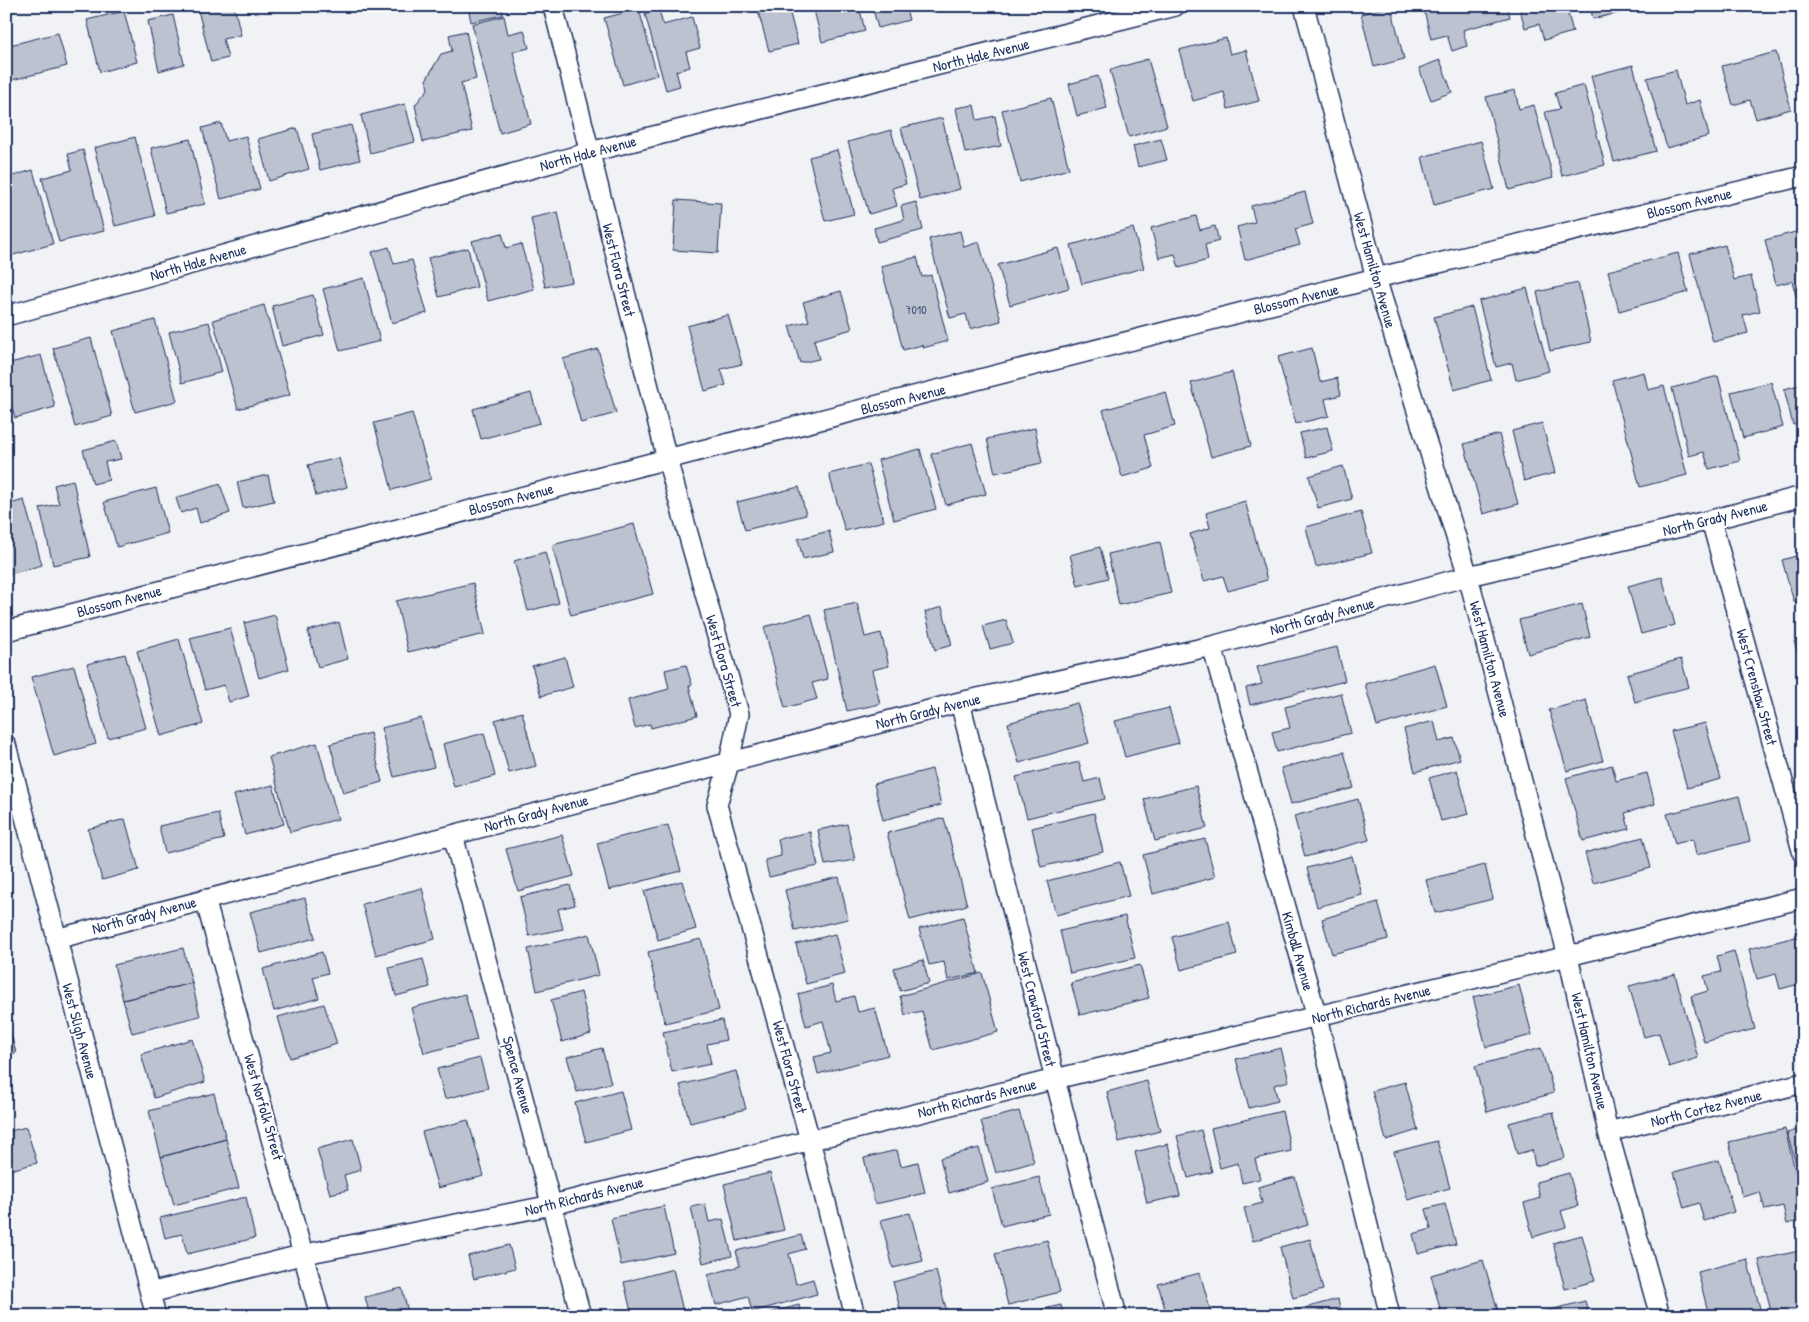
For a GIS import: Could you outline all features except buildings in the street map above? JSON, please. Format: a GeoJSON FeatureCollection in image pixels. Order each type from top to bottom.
{"type":"FeatureCollection","features":[{"type":"Feature","properties":{"kind":"street","name":"West Flora Street"},"geometry":{"type":"LineString","coordinates":[[553,6],[667,459],[739,714],[729,763],[717,804],[810,1140],[855,1316]]}},
{"type":"Feature","properties":{"kind":"street","name":"North Hale Avenue"},"geometry":{"type":"LineString","coordinates":[[6,316],[590,152],[1175,6]]}},
{"type":"Feature","properties":{"kind":"street","name":"West Hamilton Avenue"},"geometry":{"type":"LineString","coordinates":[[1304,6],[1376,278],[1468,576],[1568,956],[1608,1132],[1660,1316]]}},
{"type":"Feature","properties":{"kind":"street","name":"Blossom Avenue"},"geometry":{"type":"LineString","coordinates":[[6,630],[1376,278],[1803,176]]}},
{"type":"Feature","properties":{"kind":"street","name":"North Grady Avenue"},"geometry":{"type":"LineString","coordinates":[[56,939],[960,702],[1212,646],[1468,576],[1711,520],[1803,496]]}},
{"type":"Feature","properties":{"kind":"street","name":"West Crenshaw Street"},"geometry":{"type":"LineString","coordinates":[[1711,520],[1803,854]]}},
{"type":"Feature","properties":{"kind":"street","name":"Kimball Avenue"},"geometry":{"type":"LineString","coordinates":[[1212,646],[1317,1017],[1390,1316]]}},
{"type":"Feature","properties":{"kind":"street","name":"West Crawford Street"},"geometry":{"type":"LineString","coordinates":[[960,702],[1117,1316]]}},
{"type":"Feature","properties":{"kind":"street","name":"West Sligh Avenue"},"geometry":{"type":"LineString","coordinates":[[6,745],[156,1316]]}},
{"type":"Feature","properties":{"kind":"street","name":"Spence Avenue"},"geometry":{"type":"LineString","coordinates":[[453,835],[582,1316]]}},
{"type":"Feature","properties":{"kind":"street","name":"North Richards Avenue"},"geometry":{"type":"LineString","coordinates":[[150,1293],[305,1254],[552,1205],[1055,1079],[1803,898]]}},
{"type":"Feature","properties":{"kind":"street","name":"West Norfolk Street"},"geometry":{"type":"LineString","coordinates":[[205,899],[305,1254],[320,1316]]}},
{"type":"Feature","properties":{"kind":"street","name":"North Cortez Avenue"},"geometry":{"type":"LineString","coordinates":[[1608,1132],[1803,1084]]}}]}
